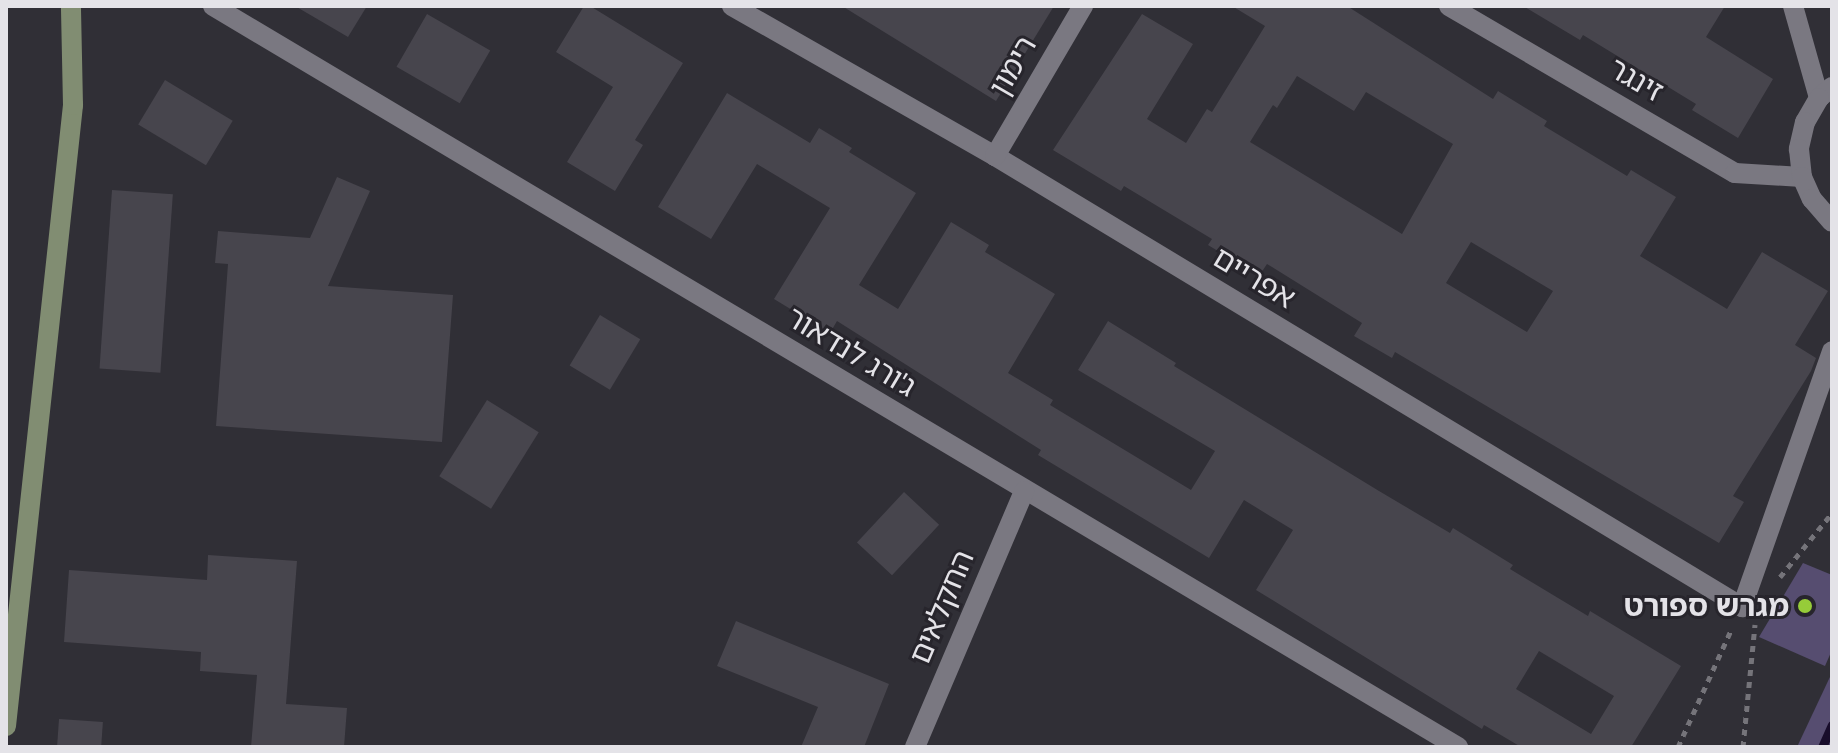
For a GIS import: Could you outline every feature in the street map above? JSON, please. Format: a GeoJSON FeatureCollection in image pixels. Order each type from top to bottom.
{"type":"FeatureCollection","features":[{"type":"Feature","properties":{"kind":"street"},"geometry":{"type":"LineString","coordinates":[[6,726],[73,105],[71,6]]}},
{"type":"Feature","properties":{"kind":"street","name":"ג'ורג לנדאור"},"geometry":{"type":"LineString","coordinates":[[213,6],[1458,747]]}},
{"type":"Feature","properties":{"kind":"street","name":"אפריים"},"geometry":{"type":"LineString","coordinates":[[732,6],[995,156],[1749,615]]}},
{"type":"Feature","properties":{"kind":"street","name":"רימון"},"geometry":{"type":"LineString","coordinates":[[995,156],[1083,6]]}},
{"type":"Feature","properties":{"kind":"street","name":"זינגר"},"geometry":{"type":"LineString","coordinates":[[1449,6],[1735,173],[1802,177]]}},
{"type":"Feature","properties":{"kind":"street"},"geometry":{"type":"LineString","coordinates":[[1793,6],[1826,92],[1805,122],[1799,149],[1802,177],[1812,199],[1832,222]]}},
{"type":"Feature","properties":{"kind":"street"},"geometry":{"type":"LineString","coordinates":[[1749,615],[1832,351]]}},
{"type":"Feature","properties":{"kind":"street","name":"החקלאים"},"geometry":{"type":"LineString","coordinates":[[915,747],[1024,491]]}},
{"type":"Feature","properties":{"kind":"path"},"geometry":{"type":"LineString","coordinates":[[1773,587],[1832,513]]}},
{"type":"Feature","properties":{"kind":"path"},"geometry":{"type":"LineString","coordinates":[[1678,747],[1749,615]]}},
{"type":"Feature","properties":{"kind":"path"},"geometry":{"type":"LineString","coordinates":[[1743,747],[1749,615]]}},
{"type":"Feature","properties":{"kind":"shaded area","name":"מגרש ספורט"},"geometry":{"type":"Polygon","coordinates":[[[1803,563],[1832,575],[1832,650],[1825,666],[1759,637],[1803,563]]]}},
{"type":"Feature","properties":{"kind":"shaded area"},"geometry":{"type":"Polygon","coordinates":[[[1832,673],[1832,747],[1797,747],[1829,679],[1832,673]]]}},
{"type":"Feature","properties":{"kind":"building"},"geometry":{"type":"Polygon","coordinates":[[[295,6],[367,6],[348,37],[295,6]]]}},
{"type":"Feature","properties":{"kind":"building"},"geometry":{"type":"Polygon","coordinates":[[[584,6],[590,6],[683,63],[635,140],[643,145],[615,191],[567,162],[613,87],[556,52],[584,6]]]}},
{"type":"Feature","properties":{"kind":"building"},"geometry":{"type":"Polygon","coordinates":[[[842,6],[1054,6],[996,101],[842,6]]]}},
{"type":"Feature","properties":{"kind":"building"},"geometry":{"type":"Polygon","coordinates":[[[1232,6],[1347,6],[1493,99],[1498,91],[1547,121],[1544,126],[1627,176],[1631,170],[1676,197],[1640,256],[1727,309],[1762,252],[1828,291],[1795,345],[1816,358],[1811,371],[1733,496],[1744,502],[1719,543],[1395,352],[1392,358],[1354,336],[1362,323],[1267,264],[1259,276],[1208,245],[1212,239],[1124,186],[1121,191],[1053,150],[1142,14],[1193,44],[1147,119],[1186,143],[1207,109],[1212,112],[1265,26],[1232,6]],[[1297,76],[1277,108],[1273,105],[1250,142],[1402,234],[1453,144],[1366,92],[1354,111],[1297,76]],[[1471,242],[1446,283],[1527,332],[1553,291],[1471,242]]]}},
{"type":"Feature","properties":{"kind":"building"},"geometry":{"type":"Polygon","coordinates":[[[1523,6],[1725,6],[1706,37],[1773,79],[1738,138],[1692,110],[1696,104],[1583,35],[1580,40],[1523,6]]]}},
{"type":"Feature","properties":{"kind":"building"},"geometry":{"type":"Polygon","coordinates":[[[427,14],[490,50],[460,103],[396,67],[427,14]]]}},
{"type":"Feature","properties":{"kind":"building"},"geometry":{"type":"Polygon","coordinates":[[[165,80],[233,121],[206,165],[138,125],[165,80]]]}},
{"type":"Feature","properties":{"kind":"building"},"geometry":{"type":"Polygon","coordinates":[[[727,93],[810,143],[819,128],[852,148],[849,152],[916,193],[859,285],[898,309],[951,222],[989,245],[985,252],[1055,294],[1008,373],[1053,400],[1050,405],[1191,490],[1215,451],[1078,370],[1108,321],[1176,363],[1174,366],[1379,491],[1450,533],[1453,528],[1513,565],[1510,569],[1588,616],[1590,611],[1681,666],[1631,747],[1521,747],[1484,725],[1482,729],[1256,590],[1293,530],[1244,500],[1209,558],[1038,455],[1041,450],[837,321],[830,333],[774,299],[830,208],[757,164],[711,239],[658,207],[727,93]],[[1539,651],[1516,689],[1591,734],[1614,696],[1539,651]]]}},
{"type":"Feature","properties":{"kind":"building"},"geometry":{"type":"Polygon","coordinates":[[[337,177],[370,191],[328,286],[453,295],[442,442],[216,426],[228,264],[215,263],[218,231],[310,238],[337,177]]]}},
{"type":"Feature","properties":{"kind":"building"},"geometry":{"type":"Polygon","coordinates":[[[112,190],[173,194],[160,373],[100,369],[112,190]]]}},
{"type":"Feature","properties":{"kind":"building"},"geometry":{"type":"Polygon","coordinates":[[[600,315],[640,339],[610,390],[570,366],[600,315]]]}},
{"type":"Feature","properties":{"kind":"building"},"geometry":{"type":"Polygon","coordinates":[[[487,400],[539,432],[491,509],[439,476],[487,400]]]}},
{"type":"Feature","properties":{"kind":"building"},"geometry":{"type":"Polygon","coordinates":[[[904,492],[939,525],[892,575],[857,542],[904,492]]]}},
{"type":"Feature","properties":{"kind":"building"},"geometry":{"type":"Polygon","coordinates":[[[208,555],[297,561],[286,704],[347,708],[344,747],[251,747],[257,675],[200,671],[201,652],[64,642],[69,570],[207,580],[208,555]]]}},
{"type":"Feature","properties":{"kind":"building"},"geometry":{"type":"Polygon","coordinates":[[[736,621],[889,684],[864,747],[801,747],[818,707],[717,666],[736,621]]]}},
{"type":"Feature","properties":{"kind":"building"},"geometry":{"type":"Polygon","coordinates":[[[59,719],[103,722],[101,747],[57,747],[59,719]]]}},
{"type":"Feature","properties":{"kind":"waterway"},"geometry":{"type":"LineString","coordinates":[[1822,747],[1832,725]]}},
{"type":"Feature","properties":{"kind":"place","name":"מגרש ספורט"},"geometry":{"type":"Point","coordinates":[1805,606]}}]}
